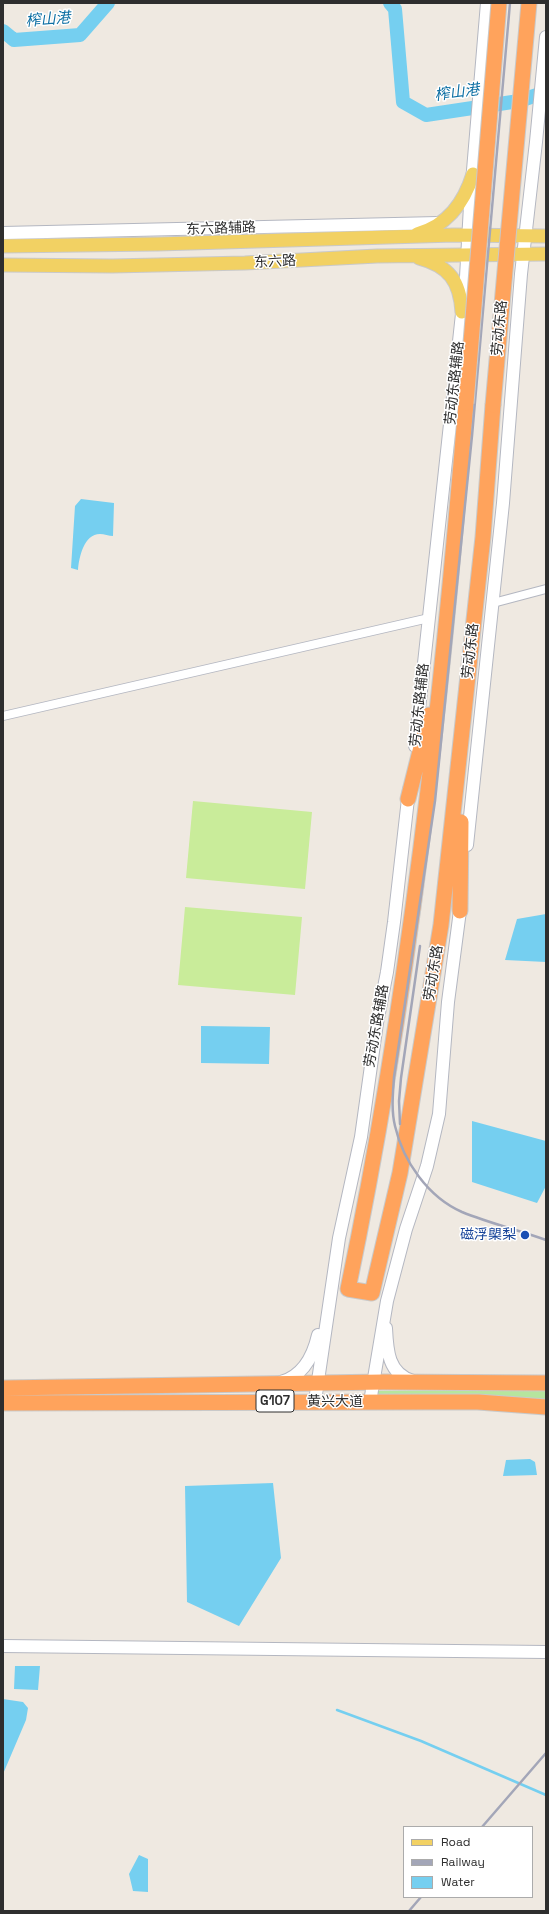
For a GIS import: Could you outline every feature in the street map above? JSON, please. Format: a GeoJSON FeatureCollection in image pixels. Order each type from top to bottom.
{"type":"FeatureCollection","features":[{"type":"Feature","properties":{"kind":"highway","name":"劳动东路"},"geometry":{"type":"LineString","coordinates":[[499,3],[450,594],[429,785],[412,914],[379,1132],[348,1289],[372,1293],[400,1173],[432,986],[446,882],[483,537],[493,404],[529,3]]}},
{"type":"Feature","properties":{"kind":"highway"},"geometry":{"type":"LineString","coordinates":[[408,799],[429,716],[450,594]]}},
{"type":"Feature","properties":{"kind":"highway"},"geometry":{"type":"LineString","coordinates":[[460,911],[461,832],[468,674]]}},
{"type":"Feature","properties":{"kind":"highway","name":"黄兴大道"},"geometry":{"type":"LineString","coordinates":[[3,1388],[373,1382],[546,1383]]}},
{"type":"Feature","properties":{"kind":"highway","name":"黄兴大道"},"geometry":{"type":"LineString","coordinates":[[3,1403],[315,1401],[478,1402],[546,1407]]}},
{"type":"Feature","properties":{"kind":"main road","name":"劳动东路辅路"},"geometry":{"type":"LineString","coordinates":[[315,1401],[335,1264],[361,1137],[377,1023],[387,972],[394,922],[462,312],[474,152],[488,3]]}},
{"type":"Feature","properties":{"kind":"main road"},"geometry":{"type":"LineString","coordinates":[[370,1402],[387,1301],[406,1229],[427,1166],[439,1114],[448,1002],[460,911],[493,603],[523,255],[546,37]]}},
{"type":"Feature","properties":{"kind":"main road"},"geometry":{"type":"LineString","coordinates":[[408,236],[422,232],[454,212],[465,197],[473,174]]}},
{"type":"Feature","properties":{"kind":"main road","name":"东六路辅路"},"geometry":{"type":"LineString","coordinates":[[3,233],[438,223]]}},
{"type":"Feature","properties":{"kind":"main road","name":"东六路"},"geometry":{"type":"LineString","coordinates":[[3,246],[150,244],[408,236],[546,236]]}},
{"type":"Feature","properties":{"kind":"main road","name":"东六路"},"geometry":{"type":"LineString","coordinates":[[3,265],[73,264],[112,266],[245,263],[407,256],[546,254]]}},
{"type":"Feature","properties":{"kind":"main road"},"geometry":{"type":"LineString","coordinates":[[407,256],[427,260],[444,269],[450,275],[459,291],[462,312]]}},
{"type":"Feature","properties":{"kind":"main road"},"geometry":{"type":"LineString","coordinates":[[274,1384],[295,1377],[308,1361],[316,1345],[335,1264]]}},
{"type":"Feature","properties":{"kind":"main road"},"geometry":{"type":"LineString","coordinates":[[387,1301],[386,1329],[390,1360],[394,1369],[400,1375],[416,1382]]}},
{"type":"Feature","properties":{"kind":"main road"},"geometry":{"type":"LineString","coordinates":[[3,1646],[546,1652]]}},
{"type":"Feature","properties":{"kind":"street"},"geometry":{"type":"LineString","coordinates":[[493,603],[546,589]]}},
{"type":"Feature","properties":{"kind":"street"},"geometry":{"type":"LineString","coordinates":[[3,716],[429,618]]}},
{"type":"Feature","properties":{"kind":"green space"},"geometry":{"type":"Polygon","coordinates":[[[193,801],[312,812],[305,889],[186,878],[193,801]]]}},
{"type":"Feature","properties":{"kind":"green space"},"geometry":{"type":"Polygon","coordinates":[[[185,907],[302,917],[295,995],[178,985],[185,907]]]}},
{"type":"Feature","properties":{"kind":"green space"},"geometry":{"type":"Polygon","coordinates":[[[546,1389],[546,1401],[372,1395],[371,1391],[546,1389]]]}},
{"type":"Feature","properties":{"kind":"water"},"geometry":{"type":"Polygon","coordinates":[[[81,499],[114,503],[113,536],[100,534],[90,538],[83,547],[78,570],[71,568],[75,506],[81,499]]]}},
{"type":"Feature","properties":{"kind":"water"},"geometry":{"type":"Polygon","coordinates":[[[546,914],[546,962],[505,960],[517,919],[546,914]]]}},
{"type":"Feature","properties":{"kind":"water"},"geometry":{"type":"Polygon","coordinates":[[[201,1026],[270,1027],[269,1064],[201,1063],[201,1026]]]}},
{"type":"Feature","properties":{"kind":"water"},"geometry":{"type":"Polygon","coordinates":[[[472,1121],[546,1141],[546,1186],[537,1203],[472,1182],[472,1121]]]}},
{"type":"Feature","properties":{"kind":"water"},"geometry":{"type":"Polygon","coordinates":[[[530,1459],[535,1462],[537,1475],[503,1476],[506,1460],[530,1459]]]}},
{"type":"Feature","properties":{"kind":"water"},"geometry":{"type":"Polygon","coordinates":[[[273,1483],[281,1558],[239,1626],[187,1602],[185,1486],[273,1483]]]}},
{"type":"Feature","properties":{"kind":"water"},"geometry":{"type":"Polygon","coordinates":[[[15,1666],[40,1666],[38,1690],[14,1689],[15,1666]]]}},
{"type":"Feature","properties":{"kind":"water"},"geometry":{"type":"Polygon","coordinates":[[[3,1699],[23,1702],[28,1708],[26,1720],[3,1774],[3,1699]]]}},
{"type":"Feature","properties":{"kind":"water"},"geometry":{"type":"Polygon","coordinates":[[[139,1855],[148,1859],[148,1892],[133,1891],[129,1874],[139,1855]]]}},
{"type":"Feature","properties":{"kind":"waterway","name":"榨山港"},"geometry":{"type":"LineString","coordinates":[[3,31],[14,40],[80,35],[108,3]]}},
{"type":"Feature","properties":{"kind":"waterway","name":"榨山港"},"geometry":{"type":"LineString","coordinates":[[390,3],[395,9],[403,102],[426,115],[519,101],[546,92]]}},
{"type":"Feature","properties":{"kind":"waterway"},"geometry":{"type":"LineString","coordinates":[[337,1710],[421,1741],[546,1795]]}},
{"type":"Feature","properties":{"kind":"railway"},"geometry":{"type":"LineString","coordinates":[[510,3],[472,436],[435,801],[394,1077],[393,1108],[395,1126],[404,1152],[419,1176],[438,1197],[462,1212],[546,1240]]}},
{"type":"Feature","properties":{"kind":"railway"},"geometry":{"type":"LineString","coordinates":[[400,1124],[399,1101],[401,1078],[420,946]]}},
{"type":"Feature","properties":{"kind":"railway"},"geometry":{"type":"LineString","coordinates":[[483,1826],[546,1753]]}},
{"type":"Feature","properties":{"kind":"railway"},"geometry":{"type":"LineString","coordinates":[[409,1911],[420,1898]]}},
{"type":"Feature","properties":{"kind":"place","name":"磁浮㮾梨"},"geometry":{"type":"Point","coordinates":[525,1235]}}]}
